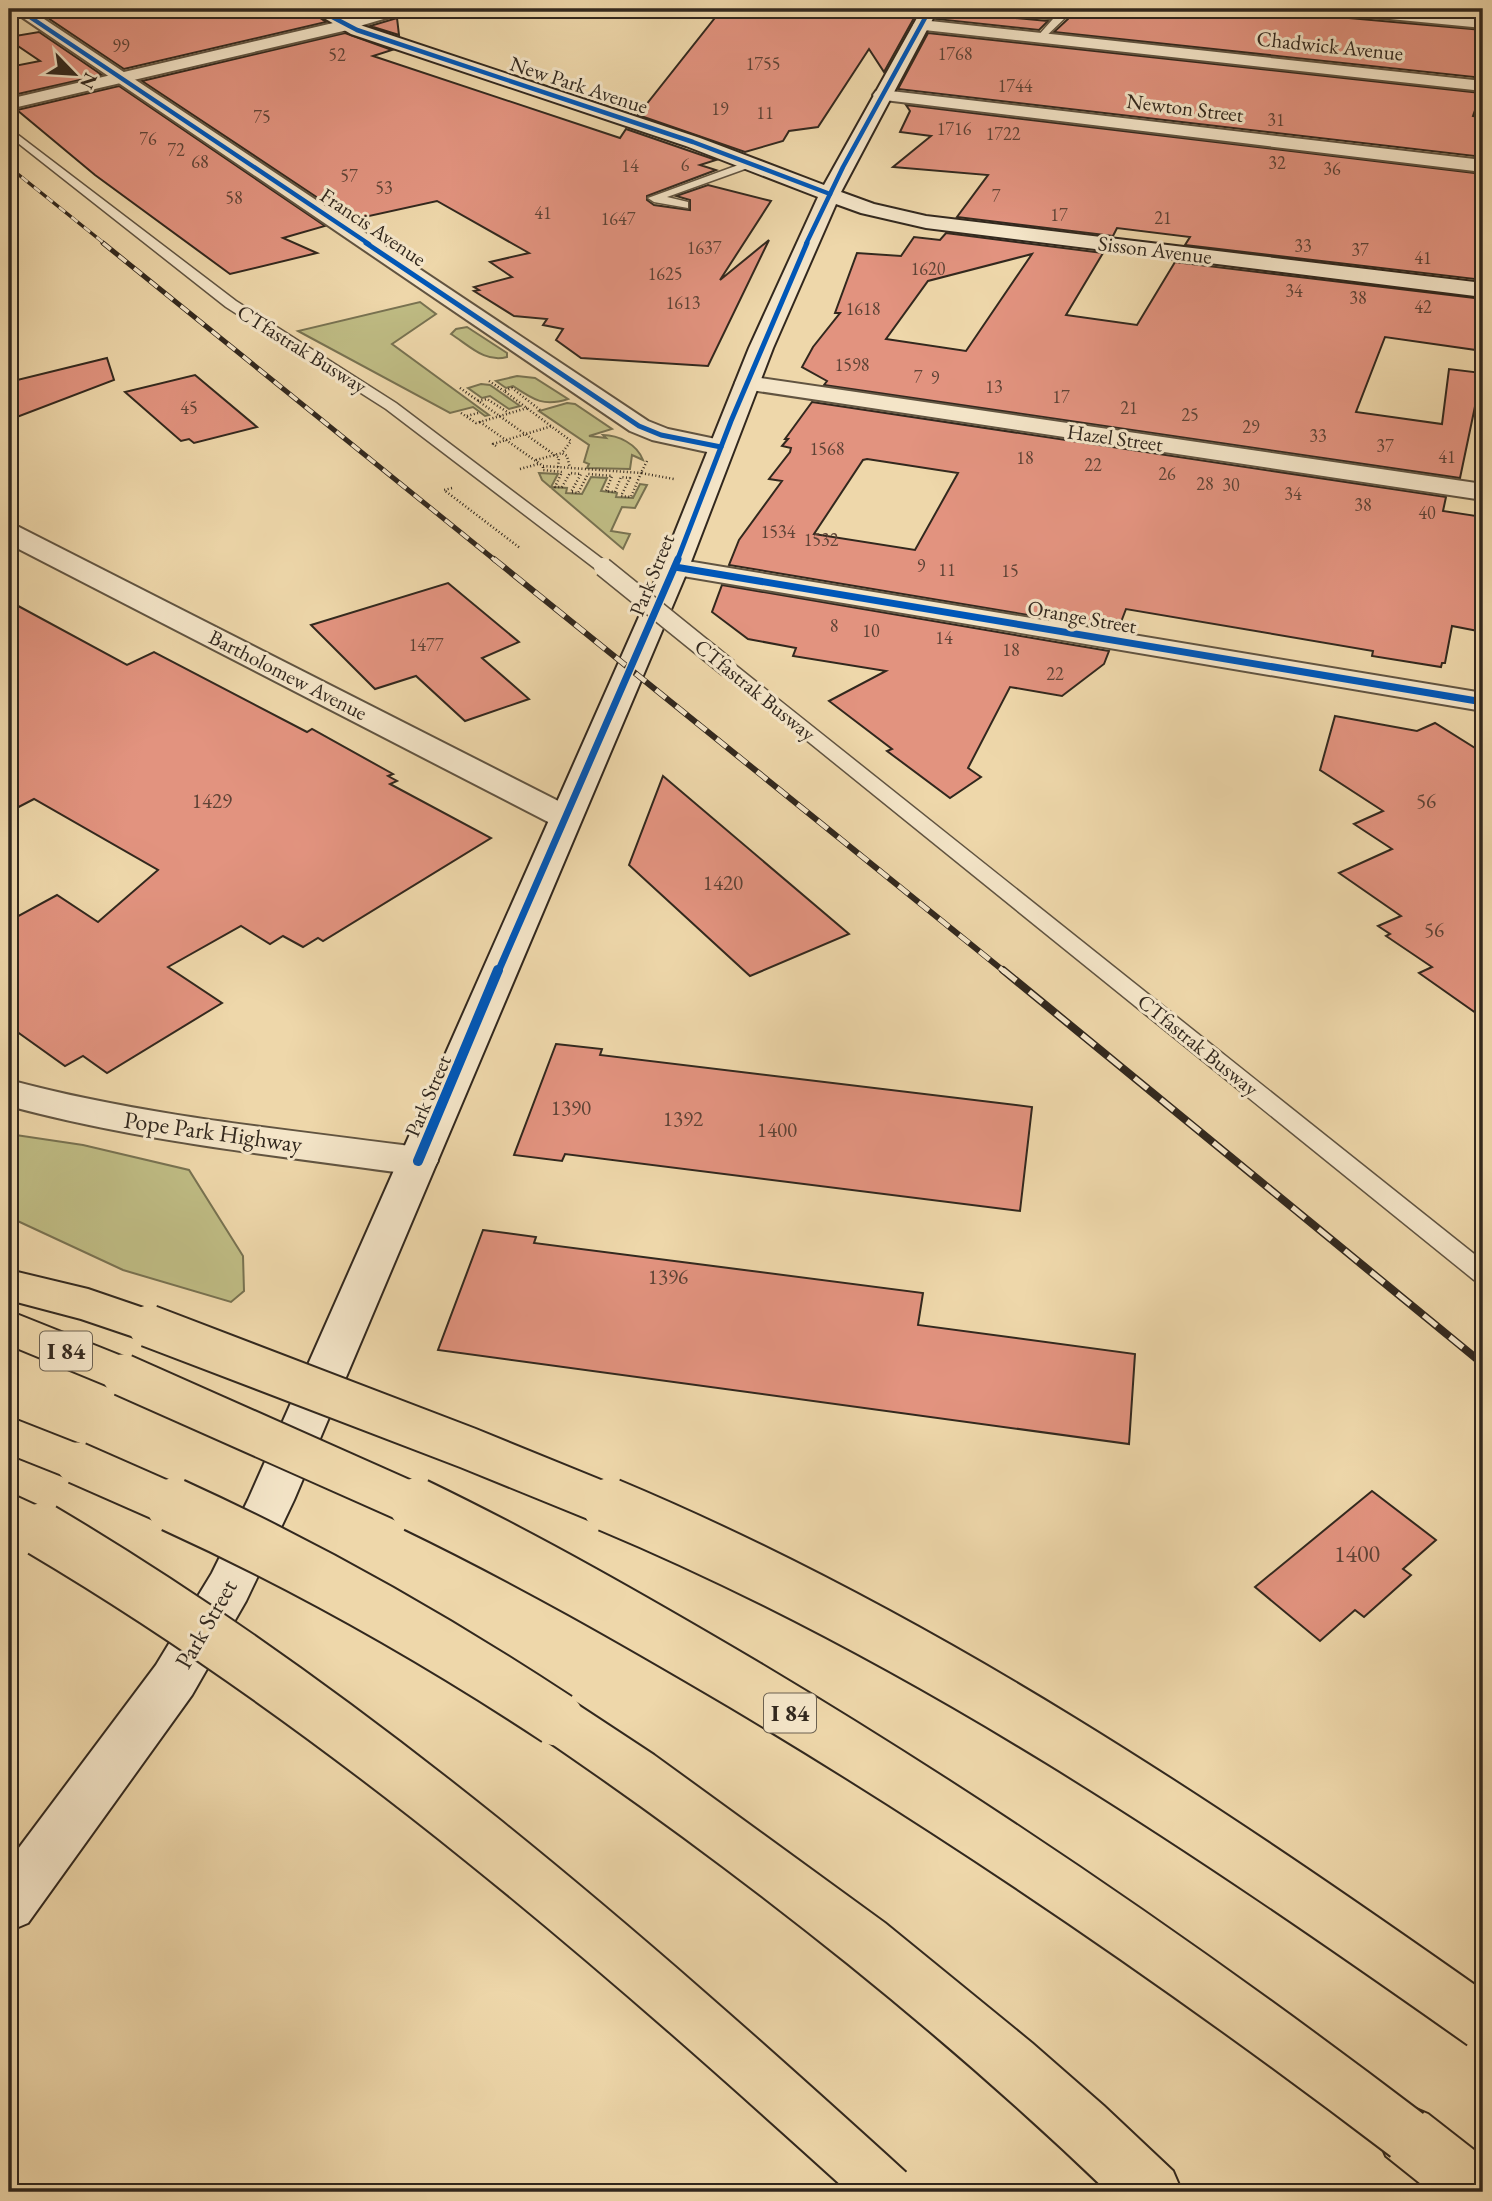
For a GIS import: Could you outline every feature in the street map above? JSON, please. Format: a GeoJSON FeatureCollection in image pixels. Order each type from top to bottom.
{"type":"FeatureCollection","features":[{"type":"Feature","properties":{"kind":"highway"},"geometry":{"type":"LineString","coordinates":[[9,1285],[88,1305],[149,1326],[617,1508],[722,1554],[832,1609],[1017,1712],[1172,1808],[1483,2023]]}},
{"type":"Feature","properties":{"kind":"highway","name":"I 84"},"geometry":{"type":"LineString","coordinates":[[9,1327],[323,1462],[468,1530],[579,1589],[727,1674],[850,1749],[1054,1880],[1244,2012],[1479,2192]]}},
{"type":"Feature","properties":{"kind":"highway"},"geometry":{"type":"LineString","coordinates":[[9,1435],[187,1510],[335,1584],[464,1660],[595,1744],[721,1833],[897,1968],[1023,2074],[1152,2192]]}},
{"type":"Feature","properties":{"kind":"highway"},"geometry":{"type":"LineString","coordinates":[[25,1521],[115,1572],[228,1645],[399,1772],[620,1954],[888,2192]]}},
{"type":"Feature","properties":{"kind":"street","name":"Francis Avenue"},"geometry":{"type":"LineString","coordinates":[[18,9],[639,426],[671,438],[721,447]]}},
{"type":"Feature","properties":{"kind":"street","name":"New Park Avenue"},"geometry":{"type":"LineString","coordinates":[[317,9],[346,25],[751,163],[830,194]]}},
{"type":"Feature","properties":{"kind":"street"},"geometry":{"type":"LineString","coordinates":[[9,104],[346,25],[398,9]]}},
{"type":"Feature","properties":{"kind":"street"},"geometry":{"type":"LineString","coordinates":[[1338,9],[1483,23]]}},
{"type":"Feature","properties":{"kind":"street","name":"Chadwick Avenue"},"geometry":{"type":"LineString","coordinates":[[925,17],[1041,38],[1483,86]]}},
{"type":"Feature","properties":{"kind":"street","name":"Park Street"},"geometry":{"type":"LineString","coordinates":[[9,1905],[174,1680],[229,1587],[271,1500],[675,567],[747,383],[830,194],[925,17]]}},
{"type":"Feature","properties":{"kind":"street","name":"Newton Street"},"geometry":{"type":"LineString","coordinates":[[882,95],[1483,166]]}},
{"type":"Feature","properties":{"kind":"street","name":"Sisson Avenue"},"geometry":{"type":"LineString","coordinates":[[830,194],[885,214],[926,222],[1483,290]]}},
{"type":"Feature","properties":{"kind":"street","name":"Hazel Street"},"geometry":{"type":"LineString","coordinates":[[747,383],[1483,492]]}},
{"type":"Feature","properties":{"kind":"street","name":"Bartholomew Avenue"},"geometry":{"type":"LineString","coordinates":[[9,533],[566,818]]}},
{"type":"Feature","properties":{"kind":"street","name":"Orange Street"},"geometry":{"type":"LineString","coordinates":[[675,567],[1483,702]]}},
{"type":"Feature","properties":{"kind":"street","name":"Pope Park Highway"},"geometry":{"type":"LineString","coordinates":[[9,1094],[144,1123],[418,1161]]}},
{"type":"Feature","properties":{"kind":"lane"},"geometry":{"type":"LineString","coordinates":[[983,9],[1061,18],[1041,38]]}},
{"type":"Feature","properties":{"kind":"lane","name":"CTfastrak Busway"},"geometry":{"type":"LineString","coordinates":[[9,131],[231,304],[391,406],[568,540],[1483,1274]]}},
{"type":"Feature","properties":{"kind":"lane"},"geometry":{"type":"LineString","coordinates":[[684,205],[654,198],[751,163]]}},
{"type":"Feature","properties":{"kind":"path"},"geometry":{"type":"LineString","coordinates":[[489,381],[571,441],[562,453],[535,460]]}},
{"type":"Feature","properties":{"kind":"path"},"geometry":{"type":"LineString","coordinates":[[460,388],[554,455],[560,462],[558,468]]}},
{"type":"Feature","properties":{"kind":"path"},"geometry":{"type":"LineString","coordinates":[[503,391],[512,388],[540,410]]}},
{"type":"Feature","properties":{"kind":"path"},"geometry":{"type":"LineString","coordinates":[[478,401],[487,399],[509,413]]}},
{"type":"Feature","properties":{"kind":"path"},"geometry":{"type":"LineString","coordinates":[[532,412],[549,407]]}},
{"type":"Feature","properties":{"kind":"path"},"geometry":{"type":"LineString","coordinates":[[461,413],[476,423],[527,408]]}},
{"type":"Feature","properties":{"kind":"path"},"geometry":{"type":"LineString","coordinates":[[466,416],[478,413]]}},
{"type":"Feature","properties":{"kind":"path"},"geometry":{"type":"LineString","coordinates":[[480,422],[535,460],[543,470],[562,472],[555,487],[562,487],[570,473],[581,474],[571,492],[578,493],[588,474],[612,476],[606,491],[615,492],[621,478],[630,478],[621,496],[631,497],[641,473]]}},
{"type":"Feature","properties":{"kind":"path"},"geometry":{"type":"LineString","coordinates":[[504,452],[493,444],[552,426]]}},
{"type":"Feature","properties":{"kind":"path"},"geometry":{"type":"LineString","coordinates":[[562,453],[567,456],[570,468]]}},
{"type":"Feature","properties":{"kind":"path"},"geometry":{"type":"LineString","coordinates":[[514,460],[525,468]]}},
{"type":"Feature","properties":{"kind":"path"},"geometry":{"type":"LineString","coordinates":[[518,470],[541,465],[641,473],[676,480]]}},
{"type":"Feature","properties":{"kind":"path"},"geometry":{"type":"LineString","coordinates":[[453,487],[444,490],[520,548]]}},
{"type":"Feature","properties":{"kind":"shaded area"},"geometry":{"type":"Polygon","coordinates":[[[420,302],[436,314],[392,344],[489,415],[485,416],[473,407],[450,413],[298,331],[420,302]]]}},
{"type":"Feature","properties":{"kind":"shaded area"},"geometry":{"type":"Polygon","coordinates":[[[467,327],[507,353],[507,357],[485,356],[451,334],[456,329],[467,327]]]}},
{"type":"Feature","properties":{"kind":"shaded area"},"geometry":{"type":"Polygon","coordinates":[[[517,376],[535,378],[568,399],[539,401],[513,386],[506,388],[496,381],[517,376]]]}},
{"type":"Feature","properties":{"kind":"shaded area"},"geometry":{"type":"Polygon","coordinates":[[[481,384],[490,385],[520,406],[509,409],[490,396],[482,398],[468,388],[481,384]]]}},
{"type":"Feature","properties":{"kind":"shaded area"},"geometry":{"type":"Polygon","coordinates":[[[567,403],[575,404],[612,429],[589,436],[606,438],[603,435],[609,435],[621,439],[632,445],[643,460],[632,455],[630,469],[587,468],[589,464],[584,462],[589,445],[539,411],[567,403]]]}},
{"type":"Feature","properties":{"kind":"shaded area"},"geometry":{"type":"Polygon","coordinates":[[[539,473],[558,474],[551,487],[567,488],[566,493],[582,494],[591,477],[607,478],[601,491],[617,493],[616,497],[633,498],[640,484],[647,485],[635,508],[622,507],[611,531],[630,534],[623,549],[542,480],[539,473]]]}},
{"type":"Feature","properties":{"kind":"shaded area"},"geometry":{"type":"Polygon","coordinates":[[[9,1134],[83,1145],[189,1170],[243,1256],[244,1291],[231,1302],[123,1270],[9,1217],[9,1134]]]}},
{"type":"Feature","properties":{"kind":"building"},"geometry":{"type":"Polygon","coordinates":[[[49,9],[307,9],[326,22],[124,69],[48,18],[60,16],[49,9]]]}},
{"type":"Feature","properties":{"kind":"building"},"geometry":{"type":"Polygon","coordinates":[[[722,9],[919,9],[884,72],[869,49],[818,127],[789,131],[783,141],[745,152],[638,115],[722,9]]]}},
{"type":"Feature","properties":{"kind":"building"},"geometry":{"type":"Polygon","coordinates":[[[941,9],[976,9],[983,15],[1048,21],[1039,30],[936,19],[941,9]]]}},
{"type":"Feature","properties":{"kind":"building"},"geometry":{"type":"Polygon","coordinates":[[[1034,9],[1328,9],[1338,17],[1483,30],[1483,78],[1054,32],[1068,19],[1067,15],[1061,11],[1034,9]]]}},
{"type":"Feature","properties":{"kind":"building"},"geometry":{"type":"Polygon","coordinates":[[[1412,9],[1483,9],[1483,15],[1412,9]]]}},
{"type":"Feature","properties":{"kind":"building"},"geometry":{"type":"Polygon","coordinates":[[[397,18],[399,35],[370,26],[397,18]]]}},
{"type":"Feature","properties":{"kind":"building"},"geometry":{"type":"Polygon","coordinates":[[[39,32],[102,75],[9,96],[9,67],[40,61],[9,40],[9,37],[39,32]]]}},
{"type":"Feature","properties":{"kind":"building"},"geometry":{"type":"Polygon","coordinates":[[[345,33],[392,50],[373,56],[620,138],[626,129],[716,160],[700,165],[716,170],[647,196],[647,200],[654,205],[690,210],[690,200],[676,196],[708,185],[771,201],[720,280],[769,240],[708,366],[581,358],[556,340],[563,329],[543,325],[547,319],[514,316],[474,291],[479,290],[474,287],[512,277],[490,262],[529,253],[437,201],[351,220],[142,81],[345,33]]]}},
{"type":"Feature","properties":{"kind":"building"},"geometry":{"type":"Polygon","coordinates":[[[928,33],[1481,93],[1473,116],[1483,118],[1483,157],[898,89],[928,33]]]}},
{"type":"Feature","properties":{"kind":"building"},"geometry":{"type":"Polygon","coordinates":[[[119,86],[325,226],[283,238],[317,253],[230,274],[95,175],[17,110],[119,86]]]}},
{"type":"Feature","properties":{"kind":"building"},"geometry":{"type":"Polygon","coordinates":[[[906,105],[1483,174],[1483,280],[1185,245],[1190,237],[1117,228],[1113,236],[957,217],[988,175],[893,167],[931,136],[900,132],[910,111],[906,105]]]}},
{"type":"Feature","properties":{"kind":"building"},"geometry":{"type":"Polygon","coordinates":[[[946,233],[1103,253],[1066,315],[1137,325],[1175,262],[1483,299],[1483,351],[1385,337],[1356,412],[1442,424],[1449,369],[1482,373],[1460,478],[824,385],[827,381],[802,367],[813,347],[840,313],[835,313],[857,253],[901,256],[914,237],[940,240],[946,233]],[[1032,254],[928,281],[886,339],[966,351],[1032,254]]]}},
{"type":"Feature","properties":{"kind":"building"},"geometry":{"type":"Polygon","coordinates":[[[107,358],[114,380],[9,420],[9,382],[107,358]]]}},
{"type":"Feature","properties":{"kind":"building"},"geometry":{"type":"Polygon","coordinates":[[[195,375],[257,427],[194,443],[189,439],[181,441],[125,392],[195,375]]]}},
{"type":"Feature","properties":{"kind":"building"},"geometry":{"type":"Polygon","coordinates":[[[812,402],[1446,497],[1443,511],[1483,517],[1483,632],[1452,626],[1445,663],[1442,663],[1441,667],[1372,656],[1373,651],[1126,609],[1118,630],[729,565],[739,540],[782,481],[769,479],[790,452],[791,448],[782,446],[788,439],[785,439],[812,402]],[[863,460],[814,534],[915,550],[958,473],[863,460]]]}},
{"type":"Feature","properties":{"kind":"building"},"geometry":{"type":"Polygon","coordinates":[[[448,583],[519,642],[482,658],[529,699],[465,721],[416,676],[375,689],[311,625],[448,583]]]}},
{"type":"Feature","properties":{"kind":"building"},"geometry":{"type":"Polygon","coordinates":[[[722,585],[1109,651],[1104,664],[1062,696],[1010,687],[968,768],[981,777],[950,798],[887,751],[892,749],[829,701],[886,671],[793,656],[796,648],[748,639],[712,612],[722,585]]]}},
{"type":"Feature","properties":{"kind":"building"},"geometry":{"type":"Polygon","coordinates":[[[9,601],[127,665],[154,652],[307,732],[312,729],[393,774],[388,776],[397,781],[390,784],[491,838],[323,941],[318,938],[303,947],[283,936],[270,944],[241,926],[168,967],[222,1003],[107,1073],[83,1056],[65,1066],[9,1026],[9,921],[57,895],[98,922],[158,870],[34,799],[9,812],[9,601]]]}},
{"type":"Feature","properties":{"kind":"building"},"geometry":{"type":"Polygon","coordinates":[[[1335,716],[1417,731],[1435,723],[1483,753],[1483,1018],[1419,973],[1432,967],[1386,936],[1390,934],[1378,926],[1401,916],[1339,873],[1392,849],[1354,824],[1383,811],[1320,770],[1335,716]]]}},
{"type":"Feature","properties":{"kind":"building"},"geometry":{"type":"Polygon","coordinates":[[[663,776],[849,934],[750,976],[629,865],[663,776]]]}},
{"type":"Feature","properties":{"kind":"building"},"geometry":{"type":"Polygon","coordinates":[[[556,1044],[602,1049],[600,1055],[1032,1107],[1020,1211],[565,1154],[562,1161],[514,1155],[556,1044]]]}},
{"type":"Feature","properties":{"kind":"building"},"geometry":{"type":"Polygon","coordinates":[[[483,1230],[536,1237],[534,1243],[923,1293],[918,1325],[1135,1354],[1129,1444],[438,1350],[483,1230]]]}},
{"type":"Feature","properties":{"kind":"building"},"geometry":{"type":"Polygon","coordinates":[[[1372,1491],[1436,1540],[1403,1569],[1411,1575],[1364,1617],[1355,1610],[1320,1641],[1255,1587],[1372,1491]]]}},
{"type":"Feature","properties":{"kind":"railway"},"geometry":{"type":"LineString","coordinates":[[9,167],[105,244]]}},
{"type":"Feature","properties":{"kind":"railway"},"geometry":{"type":"LineString","coordinates":[[103,243],[496,561]]}},
{"type":"Feature","properties":{"kind":"railway"},"geometry":{"type":"LineString","coordinates":[[494,559],[1005,972]]}},
{"type":"Feature","properties":{"kind":"railway"},"geometry":{"type":"LineString","coordinates":[[1003,970],[1483,1364]]}},
{"type":"Feature","properties":{"kind":"cycle path"},"geometry":{"type":"LineString","coordinates":[[18,9],[639,426],[661,435],[721,447]]}},
{"type":"Feature","properties":{"kind":"cycle path"},"geometry":{"type":"LineString","coordinates":[[317,9],[357,30],[693,142],[830,194]]}},
{"type":"Feature","properties":{"kind":"cycle path"},"geometry":{"type":"LineString","coordinates":[[418,1161],[675,567],[731,421],[805,247],[843,167],[930,9]]}},
{"type":"Feature","properties":{"kind":"cycle path"},"geometry":{"type":"LineString","coordinates":[[675,567],[1483,702]]}}]}
